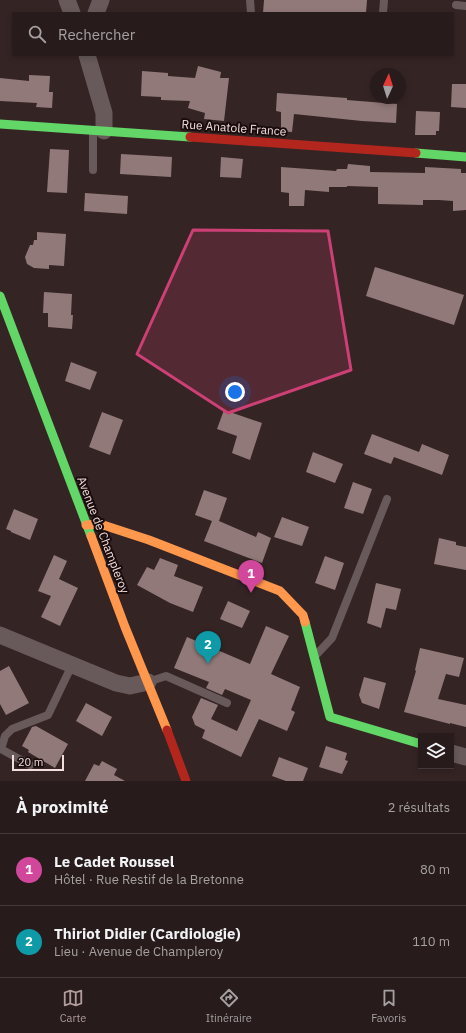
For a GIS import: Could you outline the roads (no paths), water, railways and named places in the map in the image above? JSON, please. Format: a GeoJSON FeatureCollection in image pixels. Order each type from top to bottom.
{"type":"FeatureCollection","features":[{"type":"Feature","properties":{"kind":"street"},"geometry":{"type":"LineString","coordinates":[[67,0],[72,12]]}},
{"type":"Feature","properties":{"kind":"street"},"geometry":{"type":"LineString","coordinates":[[96,12],[101,0]]}},
{"type":"Feature","properties":{"kind":"street"},"geometry":{"type":"LineString","coordinates":[[86,56],[104,113],[98,131]]}},
{"type":"Feature","properties":{"kind":"street","name":"Rue Anatole France"},"geometry":{"type":"LineString","coordinates":[[0,124],[466,157]]}},
{"type":"Feature","properties":{"kind":"street","name":"Avenue de Champleroy"},"geometry":{"type":"LineString","coordinates":[[2,306],[125,628],[148,682],[186,781]]}},
{"type":"Feature","properties":{"kind":"street"},"geometry":{"type":"LineString","coordinates":[[86,525],[100,524],[149,540],[280,591],[303,615],[330,717],[418,743]]}},
{"type":"Feature","properties":{"kind":"street"},"geometry":{"type":"LineString","coordinates":[[2,636],[116,683],[130,686],[148,682]]}},
{"type":"Feature","properties":{"kind":"street"},"geometry":{"type":"LineString","coordinates":[[454,754],[466,757]]}},
{"type":"Feature","properties":{"kind":"lane"},"geometry":{"type":"LineString","coordinates":[[250,0],[251,12]]}},
{"type":"Feature","properties":{"kind":"lane"},"geometry":{"type":"LineString","coordinates":[[383,12],[384,0]]}},
{"type":"Feature","properties":{"kind":"lane"},"geometry":{"type":"LineString","coordinates":[[456,5],[466,6]]}},
{"type":"Feature","properties":{"kind":"lane"},"geometry":{"type":"LineString","coordinates":[[93,170],[98,131]]}},
{"type":"Feature","properties":{"kind":"lane"},"geometry":{"type":"LineString","coordinates":[[314,657],[332,638],[387,499]]}},
{"type":"Feature","properties":{"kind":"lane"},"geometry":{"type":"LineString","coordinates":[[30,765],[1,749],[4,736],[12,729],[48,715],[72,665]]}},
{"type":"Feature","properties":{"kind":"lane"},"geometry":{"type":"LineString","coordinates":[[148,682],[166,676],[227,703]]}},
{"type":"Feature","properties":{"kind":"place","name":"Le Cadet Roussel"},"geometry":{"type":"Point","coordinates":[251,593]}},
{"type":"Feature","properties":{"kind":"place","name":"Thiriot Didier (Cardiologie)"},"geometry":{"type":"Point","coordinates":[208,664]}}]}
